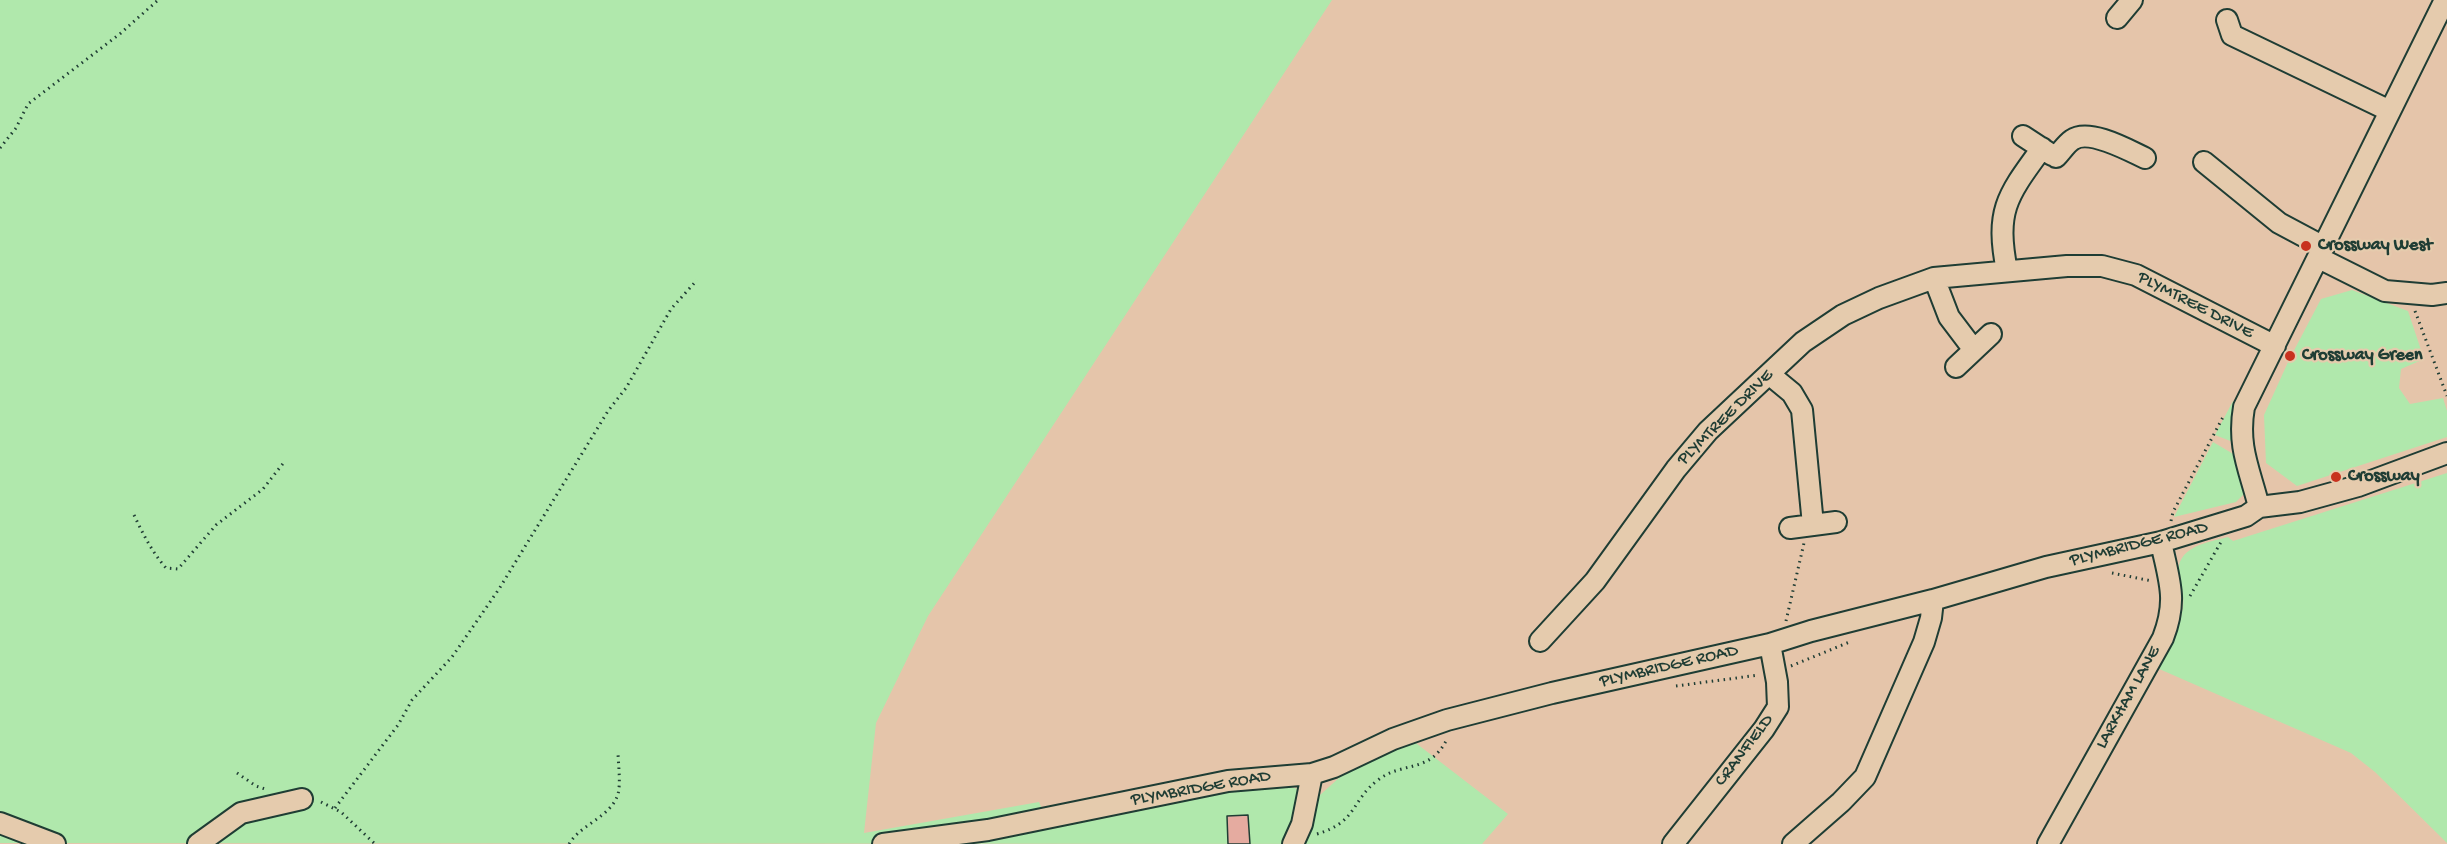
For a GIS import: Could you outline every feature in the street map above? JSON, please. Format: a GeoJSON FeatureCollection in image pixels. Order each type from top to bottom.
{"type":"FeatureCollection","features":[{"type":"Feature","properties":{"kind":"street"},"geometry":{"type":"LineString","coordinates":[[2117,18],[2132,0]]}},
{"type":"Feature","properties":{"kind":"street"},"geometry":{"type":"LineString","coordinates":[[2259,507],[2242,451],[2241,426],[2244,407],[2445,0]]}},
{"type":"Feature","properties":{"kind":"street"},"geometry":{"type":"LineString","coordinates":[[2227,20],[2232,34],[2390,111]]}},
{"type":"Feature","properties":{"kind":"street"},"geometry":{"type":"LineString","coordinates":[[2024,136],[2054,156]]}},
{"type":"Feature","properties":{"kind":"street"},"geometry":{"type":"LineString","coordinates":[[2007,270],[2001,241],[2003,210],[2017,183],[2073,139],[2088,136],[2145,158]]}},
{"type":"Feature","properties":{"kind":"street"},"geometry":{"type":"LineString","coordinates":[[2204,162],[2279,223],[2321,253],[2385,291],[2432,296],[2447,293]]}},
{"type":"Feature","properties":{"kind":"street","name":"PLYMTREE DRIVE"},"geometry":{"type":"LineString","coordinates":[[1540,641],[1595,581],[1708,430],[1803,342],[1843,315],[1879,298],[1934,278],[2007,270],[2102,266],[2136,275],[2275,346]]}},
{"type":"Feature","properties":{"kind":"street"},"geometry":{"type":"LineString","coordinates":[[1934,278],[1949,317],[1974,350]]}},
{"type":"Feature","properties":{"kind":"street"},"geometry":{"type":"LineString","coordinates":[[1956,368],[1991,334]]}},
{"type":"Feature","properties":{"kind":"street"},"geometry":{"type":"LineString","coordinates":[[1769,374],[1792,393],[1802,410],[1813,525]]}},
{"type":"Feature","properties":{"kind":"street","name":"PLYMBRIDGE ROAD"},"geometry":{"type":"LineString","coordinates":[[883,844],[988,830],[1228,781],[1312,774],[1334,767],[1394,739],[1448,720],[1552,693],[1776,642],[2046,567],[2164,541],[2246,516],[2259,507],[2300,502],[2358,486],[2447,453]]}},
{"type":"Feature","properties":{"kind":"street"},"geometry":{"type":"LineString","coordinates":[[1790,528],[1836,522]]}},
{"type":"Feature","properties":{"kind":"street","name":"LARKHAM LANE"},"geometry":{"type":"LineString","coordinates":[[2056,842],[2163,638],[2173,598],[2164,541]]}},
{"type":"Feature","properties":{"kind":"street"},"geometry":{"type":"LineString","coordinates":[[1793,844],[1841,802],[1865,777],[1924,642],[1933,600]]}},
{"type":"Feature","properties":{"kind":"street","name":"CRANFIELD"},"geometry":{"type":"LineString","coordinates":[[1673,844],[1764,729],[1778,707],[1776,642]]}},
{"type":"Feature","properties":{"kind":"street"},"geometry":{"type":"LineString","coordinates":[[1295,839],[1302,824],[1312,774]]}},
{"type":"Feature","properties":{"kind":"street"},"geometry":{"type":"LineString","coordinates":[[198,844],[241,813],[302,799]]}},
{"type":"Feature","properties":{"kind":"street"},"geometry":{"type":"LineString","coordinates":[[0,823],[55,844]]}},
{"type":"Feature","properties":{"kind":"path"},"geometry":{"type":"LineString","coordinates":[[0,148],[16,128],[28,104],[121,33],[158,0]]}},
{"type":"Feature","properties":{"kind":"path"},"geometry":{"type":"LineString","coordinates":[[335,808],[398,724],[412,700],[452,657],[499,589],[608,411],[626,388],[671,309],[697,280]]}},
{"type":"Feature","properties":{"kind":"path"},"geometry":{"type":"LineString","coordinates":[[2408,293],[2447,396]]}},
{"type":"Feature","properties":{"kind":"path"},"geometry":{"type":"LineString","coordinates":[[2164,541],[2173,513],[2228,408]]}},
{"type":"Feature","properties":{"kind":"path"},"geometry":{"type":"LineString","coordinates":[[134,515],[160,561],[166,568],[178,569],[216,525],[263,489],[285,461]]}},
{"type":"Feature","properties":{"kind":"path"},"geometry":{"type":"LineString","coordinates":[[2170,617],[2192,594],[2198,584],[2226,534],[2224,523]]}},
{"type":"Feature","properties":{"kind":"path"},"geometry":{"type":"LineString","coordinates":[[2085,559],[2093,569],[2170,585]]}},
{"type":"Feature","properties":{"kind":"path"},"geometry":{"type":"LineString","coordinates":[[1776,642],[1800,561]]}},
{"type":"Feature","properties":{"kind":"path"},"geometry":{"type":"LineString","coordinates":[[1295,839],[1334,828],[1348,818],[1370,787],[1379,779],[1429,761],[1443,748],[1447,738],[1448,720]]}},
{"type":"Feature","properties":{"kind":"path"},"geometry":{"type":"LineString","coordinates":[[569,844],[574,835],[609,809],[618,793],[618,751]]}},
{"type":"Feature","properties":{"kind":"green space"},"geometry":{"type":"Polygon","coordinates":[[[0,0],[1332,0],[928,616],[876,723],[864,833],[1039,802],[1051,829],[1276,783],[1320,795],[1340,777],[1408,737],[1508,814],[1482,844],[0,843],[0,0]]]}},
{"type":"Feature","properties":{"kind":"green space"},"geometry":{"type":"Polygon","coordinates":[[[2352,290],[2408,311],[2424,359],[2401,369],[2399,388],[2410,404],[2443,398],[2447,411],[2447,437],[2297,486],[2266,463],[2264,415],[2289,360],[2321,299],[2352,290]]]}},
{"type":"Feature","properties":{"kind":"green space"},"geometry":{"type":"Polygon","coordinates":[[[2233,401],[2233,442],[2215,435],[2233,401]]]}},
{"type":"Feature","properties":{"kind":"green space"},"geometry":{"type":"Polygon","coordinates":[[[2213,442],[2235,455],[2244,494],[2236,502],[2174,517],[2213,442]]]}},
{"type":"Feature","properties":{"kind":"green space"},"geometry":{"type":"Polygon","coordinates":[[[2447,473],[2447,843],[2375,772],[2351,753],[2157,668],[2181,617],[2183,600],[2179,566],[2187,552],[2211,541],[2228,537],[2233,541],[2447,473]]]}},
{"type":"Feature","properties":{"kind":"building"},"geometry":{"type":"Polygon","coordinates":[[[1248,815],[1250,844],[1228,844],[1227,816],[1248,815]]]}},
{"type":"Feature","properties":{"kind":"place","name":"Crossway West"},"geometry":{"type":"Point","coordinates":[2306,246]}},
{"type":"Feature","properties":{"kind":"place","name":"Crossway Green"},"geometry":{"type":"Point","coordinates":[2290,356]}},
{"type":"Feature","properties":{"kind":"place","name":"Crossway"},"geometry":{"type":"Point","coordinates":[2336,477]}}]}
